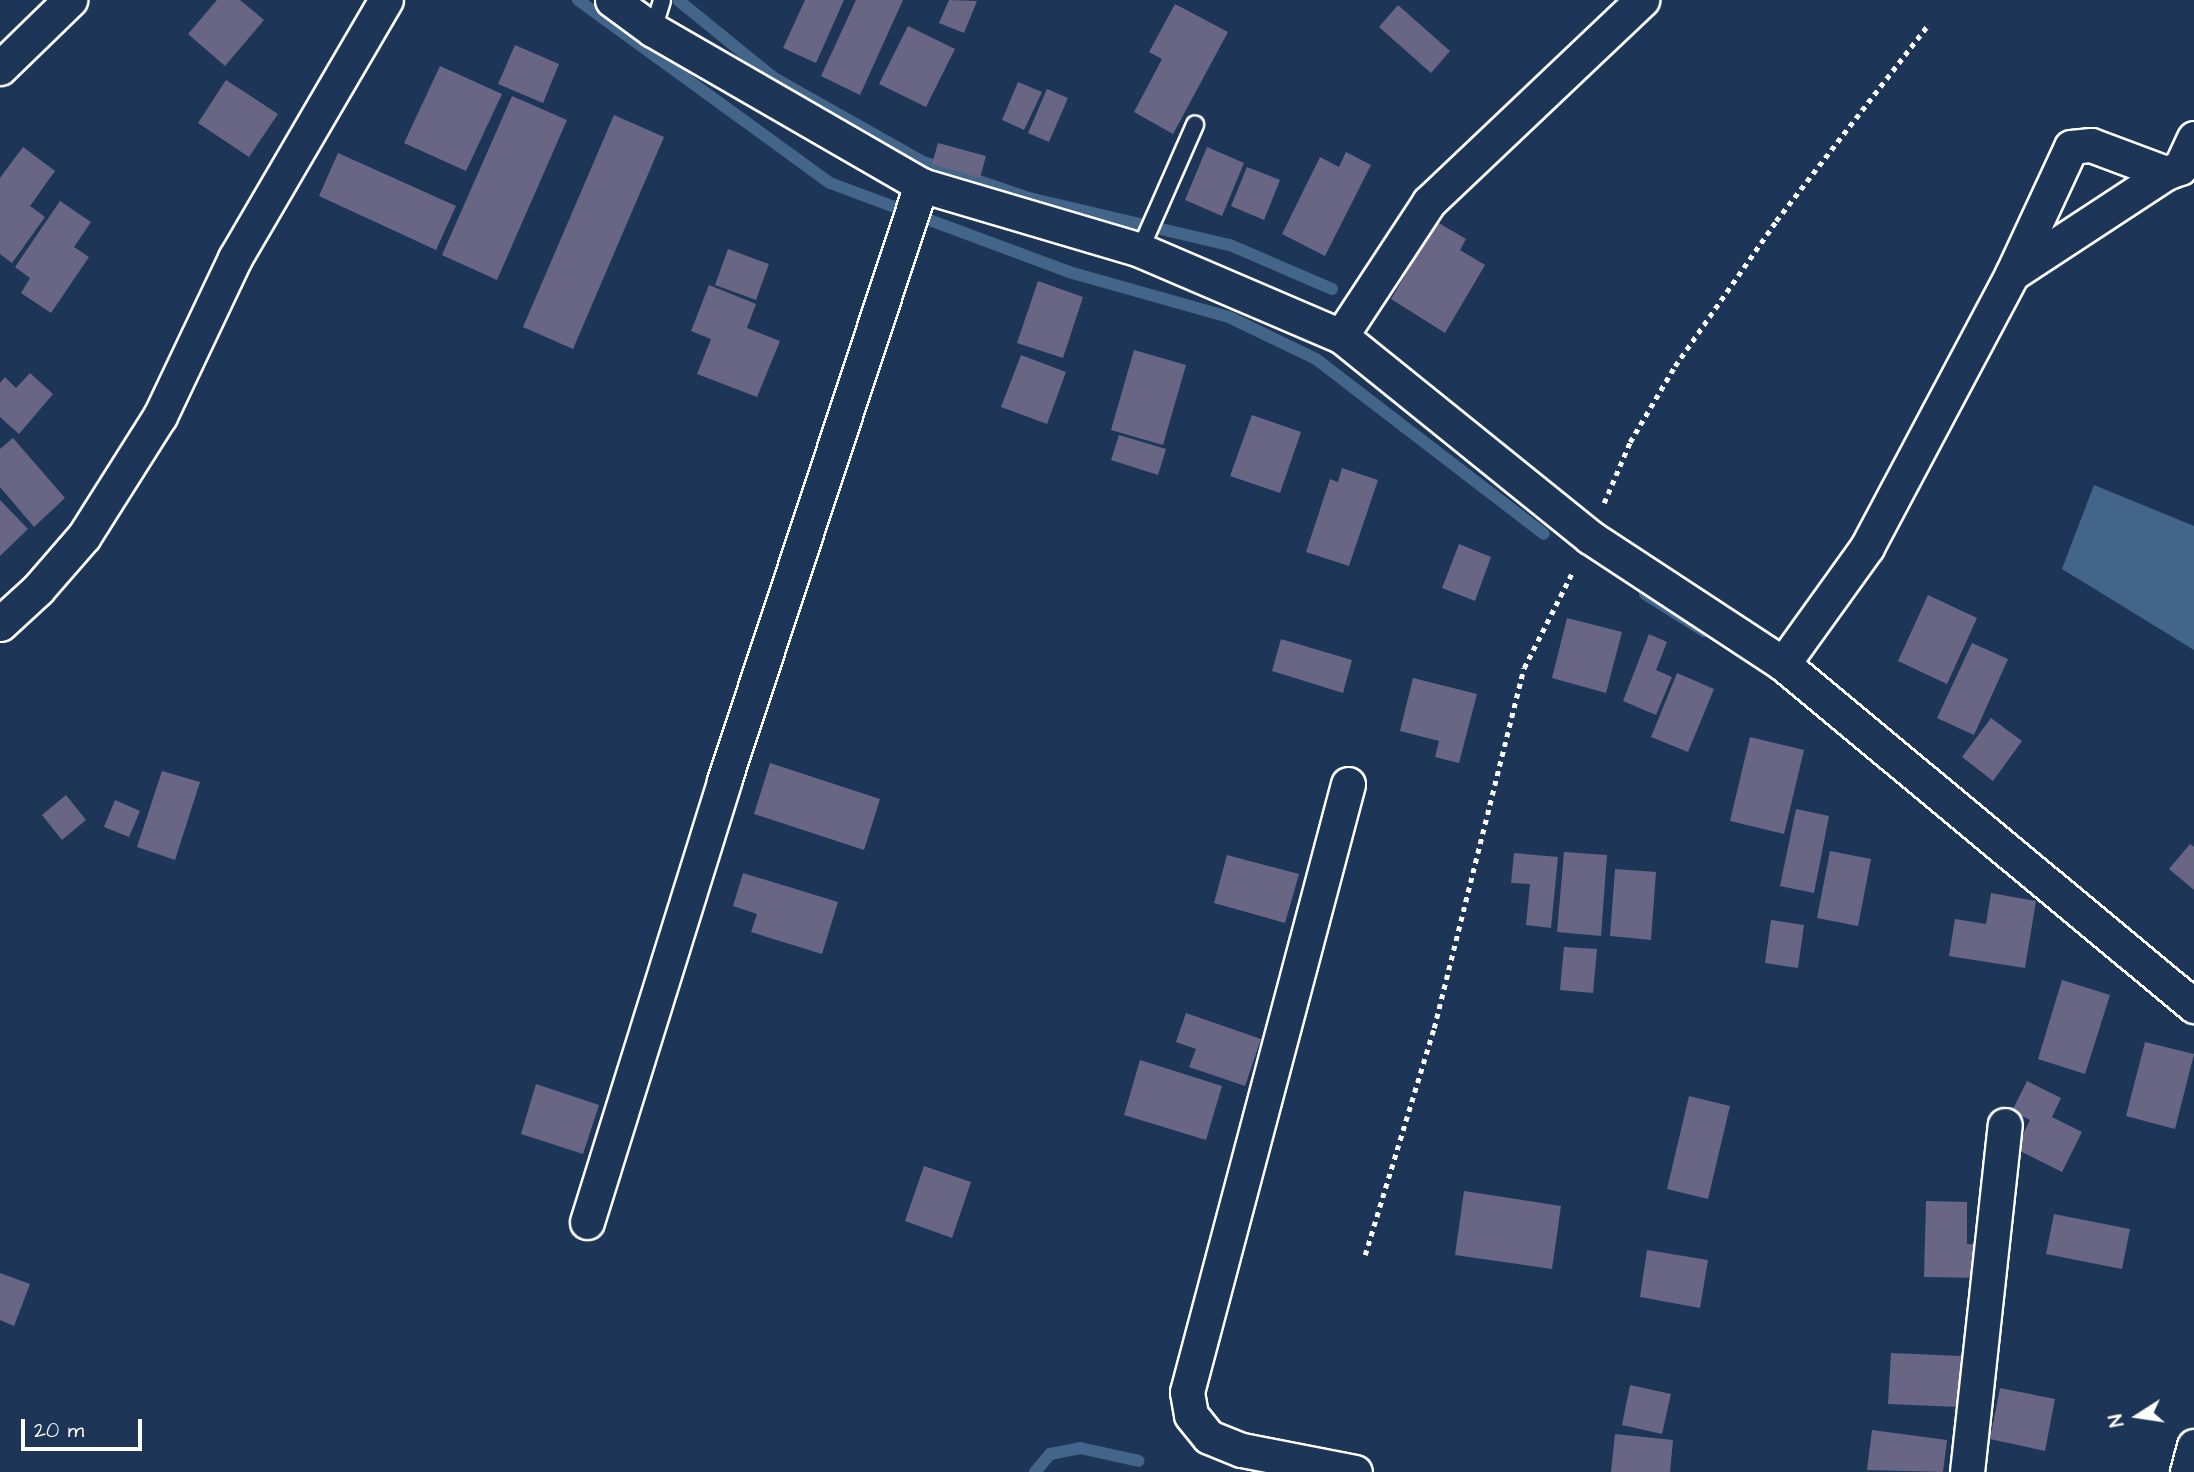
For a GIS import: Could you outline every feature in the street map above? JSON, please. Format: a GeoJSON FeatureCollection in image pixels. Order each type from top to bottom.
{"type":"FeatureCollection","features":[{"type":"Feature","properties":{"kind":"street"},"geometry":{"type":"LineString","coordinates":[[0,68],[70,0]]}},
{"type":"Feature","properties":{"kind":"street"},"geometry":{"type":"LineString","coordinates":[[0,624],[38,589],[84,536],[160,416],[235,258],[386,0]]}},
{"type":"Feature","properties":{"kind":"street"},"geometry":{"type":"LineString","coordinates":[[612,0],[657,15],[914,204],[1143,241],[1341,336],[1590,537],[1783,664],[2194,1006]]}},
{"type":"Feature","properties":{"kind":"street"},"geometry":{"type":"LineString","coordinates":[[1341,336],[1429,202],[1642,0]]}},
{"type":"Feature","properties":{"kind":"street"},"geometry":{"type":"LineString","coordinates":[[2012,274],[2166,173],[2180,168],[2194,138]]}},
{"type":"Feature","properties":{"kind":"street"},"geometry":{"type":"LineString","coordinates":[[1783,664],[1867,547],[2012,274],[2071,147],[2091,145],[2166,173]]}},
{"type":"Feature","properties":{"kind":"street"},"geometry":{"type":"LineString","coordinates":[[587,1223],[724,780],[914,204]]}},
{"type":"Feature","properties":{"kind":"street"},"geometry":{"type":"LineString","coordinates":[[1348,784],[1187,1392],[1191,1415],[1209,1437],[1242,1451],[1355,1472]]}},
{"type":"Feature","properties":{"kind":"street"},"geometry":{"type":"LineString","coordinates":[[1966,1472],[2005,1125]]}},
{"type":"Feature","properties":{"kind":"street"},"geometry":{"type":"LineString","coordinates":[[2187,1472],[2194,1446]]}},
{"type":"Feature","properties":{"kind":"lane"},"geometry":{"type":"LineString","coordinates":[[1143,241],[1195,125]]}},
{"type":"Feature","properties":{"kind":"path"},"geometry":{"type":"LineString","coordinates":[[1365,1255],[1434,1028],[1524,668],[1590,537],[1630,442],[1675,366],[1776,221],[1929,24]]}},
{"type":"Feature","properties":{"kind":"water"},"geometry":{"type":"Polygon","coordinates":[[[2094,485],[2194,526],[2194,650],[2062,569],[2094,485]]]}},
{"type":"Feature","properties":{"kind":"building"},"geometry":{"type":"Polygon","coordinates":[[[217,0],[240,0],[264,20],[225,66],[188,34],[217,0]]]}},
{"type":"Feature","properties":{"kind":"building"},"geometry":{"type":"Polygon","coordinates":[[[805,0],[844,0],[816,63],[783,48],[805,0]]]}},
{"type":"Feature","properties":{"kind":"building"},"geometry":{"type":"Polygon","coordinates":[[[856,0],[903,0],[860,95],[821,76],[856,0]]]}},
{"type":"Feature","properties":{"kind":"building"},"geometry":{"type":"Polygon","coordinates":[[[949,0],[977,1],[964,33],[939,23],[949,0]]]}},
{"type":"Feature","properties":{"kind":"building"},"geometry":{"type":"Polygon","coordinates":[[[1175,4],[1228,32],[1173,134],[1134,112],[1162,59],[1149,52],[1175,4]]]}},
{"type":"Feature","properties":{"kind":"building"},"geometry":{"type":"Polygon","coordinates":[[[1398,5],[1450,51],[1431,73],[1379,27],[1398,5]]]}},
{"type":"Feature","properties":{"kind":"building"},"geometry":{"type":"Polygon","coordinates":[[[908,26],[955,49],[926,107],[879,84],[908,26]]]}},
{"type":"Feature","properties":{"kind":"building"},"geometry":{"type":"Polygon","coordinates":[[[515,45],[559,64],[543,103],[498,84],[515,45]]]}},
{"type":"Feature","properties":{"kind":"building"},"geometry":{"type":"Polygon","coordinates":[[[440,66],[502,94],[466,171],[404,143],[440,66]]]}},
{"type":"Feature","properties":{"kind":"building"},"geometry":{"type":"Polygon","coordinates":[[[226,80],[278,114],[249,157],[198,123],[226,80]]]}},
{"type":"Feature","properties":{"kind":"building"},"geometry":{"type":"Polygon","coordinates":[[[1018,82],[1042,92],[1024,130],[1002,120],[1018,82]]]}},
{"type":"Feature","properties":{"kind":"building"},"geometry":{"type":"Polygon","coordinates":[[[1047,89],[1068,98],[1049,142],[1028,133],[1047,89]]]}},
{"type":"Feature","properties":{"kind":"building"},"geometry":{"type":"Polygon","coordinates":[[[512,96],[567,120],[497,280],[442,255],[512,96]]]}},
{"type":"Feature","properties":{"kind":"building"},"geometry":{"type":"Polygon","coordinates":[[[614,115],[664,137],[573,349],[523,327],[614,115]]]}},
{"type":"Feature","properties":{"kind":"building"},"geometry":{"type":"Polygon","coordinates":[[[938,143],[986,156],[980,178],[932,164],[938,143]]]}},
{"type":"Feature","properties":{"kind":"building"},"geometry":{"type":"Polygon","coordinates":[[[23,147],[55,171],[30,206],[45,217],[12,263],[0,254],[0,178],[23,147]]]}},
{"type":"Feature","properties":{"kind":"building"},"geometry":{"type":"Polygon","coordinates":[[[1207,147],[1244,163],[1222,216],[1185,200],[1207,147]]]}},
{"type":"Feature","properties":{"kind":"building"},"geometry":{"type":"Polygon","coordinates":[[[1346,152],[1371,165],[1325,256],[1282,234],[1320,157],[1339,167],[1346,152]]]}},
{"type":"Feature","properties":{"kind":"building"},"geometry":{"type":"Polygon","coordinates":[[[338,153],[456,206],[436,250],[319,196],[338,153]]]}},
{"type":"Feature","properties":{"kind":"building"},"geometry":{"type":"Polygon","coordinates":[[[1247,167],[1280,180],[1264,220],[1231,206],[1247,167]]]}},
{"type":"Feature","properties":{"kind":"building"},"geometry":{"type":"Polygon","coordinates":[[[60,201],[91,222],[74,247],[89,257],[51,313],[21,293],[30,278],[15,267],[60,201]]]}},
{"type":"Feature","properties":{"kind":"building"},"geometry":{"type":"Polygon","coordinates":[[[1437,222],[1466,239],[1460,250],[1485,265],[1445,333],[1391,299],[1437,222]]]}},
{"type":"Feature","properties":{"kind":"building"},"geometry":{"type":"Polygon","coordinates":[[[728,249],[769,264],[756,300],[715,285],[728,249]]]}},
{"type":"Feature","properties":{"kind":"building"},"geometry":{"type":"Polygon","coordinates":[[[1038,281],[1083,297],[1063,358],[1017,343],[1038,281]]]}},
{"type":"Feature","properties":{"kind":"building"},"geometry":{"type":"Polygon","coordinates":[[[709,285],[756,304],[747,328],[780,341],[757,397],[697,374],[711,339],[691,331],[709,285]]]}},
{"type":"Feature","properties":{"kind":"building"},"geometry":{"type":"Polygon","coordinates":[[[1134,350],[1186,365],[1163,445],[1111,430],[1134,350]]]}},
{"type":"Feature","properties":{"kind":"building"},"geometry":{"type":"Polygon","coordinates":[[[1021,355],[1066,372],[1047,424],[1001,407],[1021,355]]]}},
{"type":"Feature","properties":{"kind":"building"},"geometry":{"type":"Polygon","coordinates":[[[30,373],[53,394],[19,434],[0,417],[0,383],[5,377],[16,388],[30,373]]]}},
{"type":"Feature","properties":{"kind":"building"},"geometry":{"type":"Polygon","coordinates":[[[1252,415],[1301,432],[1280,493],[1230,476],[1252,415]]]}},
{"type":"Feature","properties":{"kind":"building"},"geometry":{"type":"Polygon","coordinates":[[[1119,435],[1166,449],[1158,475],[1111,460],[1119,435]]]}},
{"type":"Feature","properties":{"kind":"building"},"geometry":{"type":"Polygon","coordinates":[[[13,438],[65,498],[34,527],[0,487],[0,449],[13,438]]]}},
{"type":"Feature","properties":{"kind":"building"},"geometry":{"type":"Polygon","coordinates":[[[1342,468],[1378,480],[1349,566],[1306,552],[1330,479],[1338,482],[1342,468]]]}},
{"type":"Feature","properties":{"kind":"building"},"geometry":{"type":"Polygon","coordinates":[[[0,500],[28,529],[0,556],[0,500]]]}},
{"type":"Feature","properties":{"kind":"building"},"geometry":{"type":"Polygon","coordinates":[[[1459,544],[1491,557],[1475,601],[1442,588],[1459,544]]]}},
{"type":"Feature","properties":{"kind":"building"},"geometry":{"type":"Polygon","coordinates":[[[1928,595],[1977,618],[1947,684],[1898,661],[1928,595]]]}},
{"type":"Feature","properties":{"kind":"building"},"geometry":{"type":"Polygon","coordinates":[[[1567,618],[1622,632],[1606,693],[1552,678],[1567,618]]]}},
{"type":"Feature","properties":{"kind":"building"},"geometry":{"type":"Polygon","coordinates":[[[1649,634],[1667,642],[1656,670],[1672,677],[1656,715],[1623,701],[1649,634]]]}},
{"type":"Feature","properties":{"kind":"building"},"geometry":{"type":"Polygon","coordinates":[[[1281,639],[1352,660],[1343,693],[1272,671],[1281,639]]]}},
{"type":"Feature","properties":{"kind":"building"},"geometry":{"type":"Polygon","coordinates":[[[1972,643],[2008,659],[1974,735],[1937,718],[1972,643]]]}},
{"type":"Feature","properties":{"kind":"building"},"geometry":{"type":"Polygon","coordinates":[[[1677,673],[1714,689],[1688,752],[1651,737],[1677,673]]]}},
{"type":"Feature","properties":{"kind":"building"},"geometry":{"type":"Polygon","coordinates":[[[1413,678],[1477,694],[1459,763],[1435,757],[1439,741],[1400,731],[1413,678]]]}},
{"type":"Feature","properties":{"kind":"building"},"geometry":{"type":"Polygon","coordinates":[[[1991,718],[2022,741],[1993,781],[1962,757],[1991,718]]]}},
{"type":"Feature","properties":{"kind":"building"},"geometry":{"type":"Polygon","coordinates":[[[1750,737],[1804,750],[1784,834],[1730,821],[1750,737]]]}},
{"type":"Feature","properties":{"kind":"building"},"geometry":{"type":"Polygon","coordinates":[[[770,763],[880,799],[864,850],[754,814],[770,763]]]}},
{"type":"Feature","properties":{"kind":"building"},"geometry":{"type":"Polygon","coordinates":[[[162,771],[200,782],[175,860],[137,847],[162,771]]]}},
{"type":"Feature","properties":{"kind":"building"},"geometry":{"type":"Polygon","coordinates":[[[66,795],[86,820],[62,840],[42,815],[66,795]]]}},
{"type":"Feature","properties":{"kind":"building"},"geometry":{"type":"Polygon","coordinates":[[[115,800],[140,811],[129,837],[104,827],[115,800]]]}},
{"type":"Feature","properties":{"kind":"building"},"geometry":{"type":"Polygon","coordinates":[[[1796,809],[1829,816],[1814,893],[1780,886],[1796,809]]]}},
{"type":"Feature","properties":{"kind":"building"},"geometry":{"type":"Polygon","coordinates":[[[2190,844],[2194,847],[2194,890],[2169,869],[2190,844]]]}},
{"type":"Feature","properties":{"kind":"building"},"geometry":{"type":"Polygon","coordinates":[[[1830,851],[1871,859],[1858,926],[1817,918],[1830,851]]]}},
{"type":"Feature","properties":{"kind":"building"},"geometry":{"type":"Polygon","coordinates":[[[1564,852],[1607,855],[1601,936],[1557,932],[1564,852]]]}},
{"type":"Feature","properties":{"kind":"building"},"geometry":{"type":"Polygon","coordinates":[[[1514,853],[1558,857],[1551,928],[1526,925],[1530,884],[1511,883],[1514,853]]]}},
{"type":"Feature","properties":{"kind":"building"},"geometry":{"type":"Polygon","coordinates":[[[1227,855],[1299,874],[1285,923],[1214,903],[1227,855]]]}},
{"type":"Feature","properties":{"kind":"building"},"geometry":{"type":"Polygon","coordinates":[[[1615,869],[1656,872],[1651,940],[1610,936],[1615,869]]]}},
{"type":"Feature","properties":{"kind":"building"},"geometry":{"type":"Polygon","coordinates":[[[743,873],[838,902],[822,954],[751,932],[757,914],[733,906],[743,873]]]}},
{"type":"Feature","properties":{"kind":"building"},"geometry":{"type":"Polygon","coordinates":[[[1991,893],[2036,901],[2025,968],[1949,956],[1955,919],[1986,924],[1991,893]]]}},
{"type":"Feature","properties":{"kind":"building"},"geometry":{"type":"Polygon","coordinates":[[[1771,920],[1804,925],[1798,968],[1765,963],[1771,920]]]}},
{"type":"Feature","properties":{"kind":"building"},"geometry":{"type":"Polygon","coordinates":[[[1564,947],[1597,949],[1593,993],[1560,990],[1564,947]]]}},
{"type":"Feature","properties":{"kind":"building"},"geometry":{"type":"Polygon","coordinates":[[[2062,980],[2110,995],[2085,1074],[2038,1059],[2062,980]]]}},
{"type":"Feature","properties":{"kind":"building"},"geometry":{"type":"Polygon","coordinates":[[[1186,1013],[1261,1039],[1245,1086],[1189,1067],[1196,1049],[1176,1042],[1186,1013]]]}},
{"type":"Feature","properties":{"kind":"building"},"geometry":{"type":"Polygon","coordinates":[[[2145,1042],[2194,1054],[2175,1129],[2126,1116],[2145,1042]]]}},
{"type":"Feature","properties":{"kind":"building"},"geometry":{"type":"Polygon","coordinates":[[[1140,1060],[1222,1086],[1206,1140],[1124,1115],[1140,1060]]]}},
{"type":"Feature","properties":{"kind":"building"},"geometry":{"type":"Polygon","coordinates":[[[2027,1081],[2061,1098],[2052,1117],[2082,1132],[2062,1172],[2016,1149],[2030,1120],[2012,1111],[2027,1081]]]}},
{"type":"Feature","properties":{"kind":"building"},"geometry":{"type":"Polygon","coordinates":[[[536,1084],[599,1105],[583,1154],[521,1134],[536,1084]]]}},
{"type":"Feature","properties":{"kind":"building"},"geometry":{"type":"Polygon","coordinates":[[[1689,1096],[1730,1106],[1708,1199],[1667,1189],[1689,1096]]]}},
{"type":"Feature","properties":{"kind":"building"},"geometry":{"type":"Polygon","coordinates":[[[924,1166],[971,1182],[952,1238],[905,1221],[924,1166]]]}},
{"type":"Feature","properties":{"kind":"building"},"geometry":{"type":"Polygon","coordinates":[[[1464,1191],[1561,1206],[1552,1269],[1455,1255],[1464,1191]]]}},
{"type":"Feature","properties":{"kind":"building"},"geometry":{"type":"Polygon","coordinates":[[[1926,1201],[1967,1202],[1967,1244],[1985,1245],[1984,1278],[1924,1277],[1926,1201]]]}},
{"type":"Feature","properties":{"kind":"building"},"geometry":{"type":"Polygon","coordinates":[[[2054,1214],[2130,1229],[2122,1269],[2046,1254],[2054,1214]]]}},
{"type":"Feature","properties":{"kind":"building"},"geometry":{"type":"Polygon","coordinates":[[[1647,1250],[1708,1260],[1700,1308],[1640,1297],[1647,1250]]]}},
{"type":"Feature","properties":{"kind":"building"},"geometry":{"type":"Polygon","coordinates":[[[0,1273],[30,1284],[14,1326],[0,1320],[0,1273]]]}},
{"type":"Feature","properties":{"kind":"building"},"geometry":{"type":"Polygon","coordinates":[[[1891,1353],[1961,1356],[1959,1407],[1888,1404],[1891,1353]]]}},
{"type":"Feature","properties":{"kind":"building"},"geometry":{"type":"Polygon","coordinates":[[[1630,1385],[1671,1394],[1662,1434],[1622,1425],[1630,1385]]]}},
{"type":"Feature","properties":{"kind":"building"},"geometry":{"type":"Polygon","coordinates":[[[2000,1388],[2055,1399],[2045,1451],[1990,1439],[2000,1388]]]}},
{"type":"Feature","properties":{"kind":"building"},"geometry":{"type":"Polygon","coordinates":[[[1872,1430],[1947,1440],[1943,1472],[1867,1470],[1872,1430]]]}},
{"type":"Feature","properties":{"kind":"building"},"geometry":{"type":"Polygon","coordinates":[[[1615,1434],[1673,1440],[1670,1472],[1611,1472],[1615,1434]]]}},
{"type":"Feature","properties":{"kind":"waterway"},"geometry":{"type":"LineString","coordinates":[[578,0],[830,183],[1069,272],[1229,317],[1316,359],[1544,534]]}},
{"type":"Feature","properties":{"kind":"waterway"},"geometry":{"type":"LineString","coordinates":[[678,0],[774,78],[923,162],[1029,198],[1230,245],[1332,289]]}},
{"type":"Feature","properties":{"kind":"waterway"},"geometry":{"type":"LineString","coordinates":[[1645,594],[1704,631]]}},
{"type":"Feature","properties":{"kind":"waterway"},"geometry":{"type":"LineString","coordinates":[[1035,1472],[1050,1454],[1080,1448],[1139,1461]]}}]}
